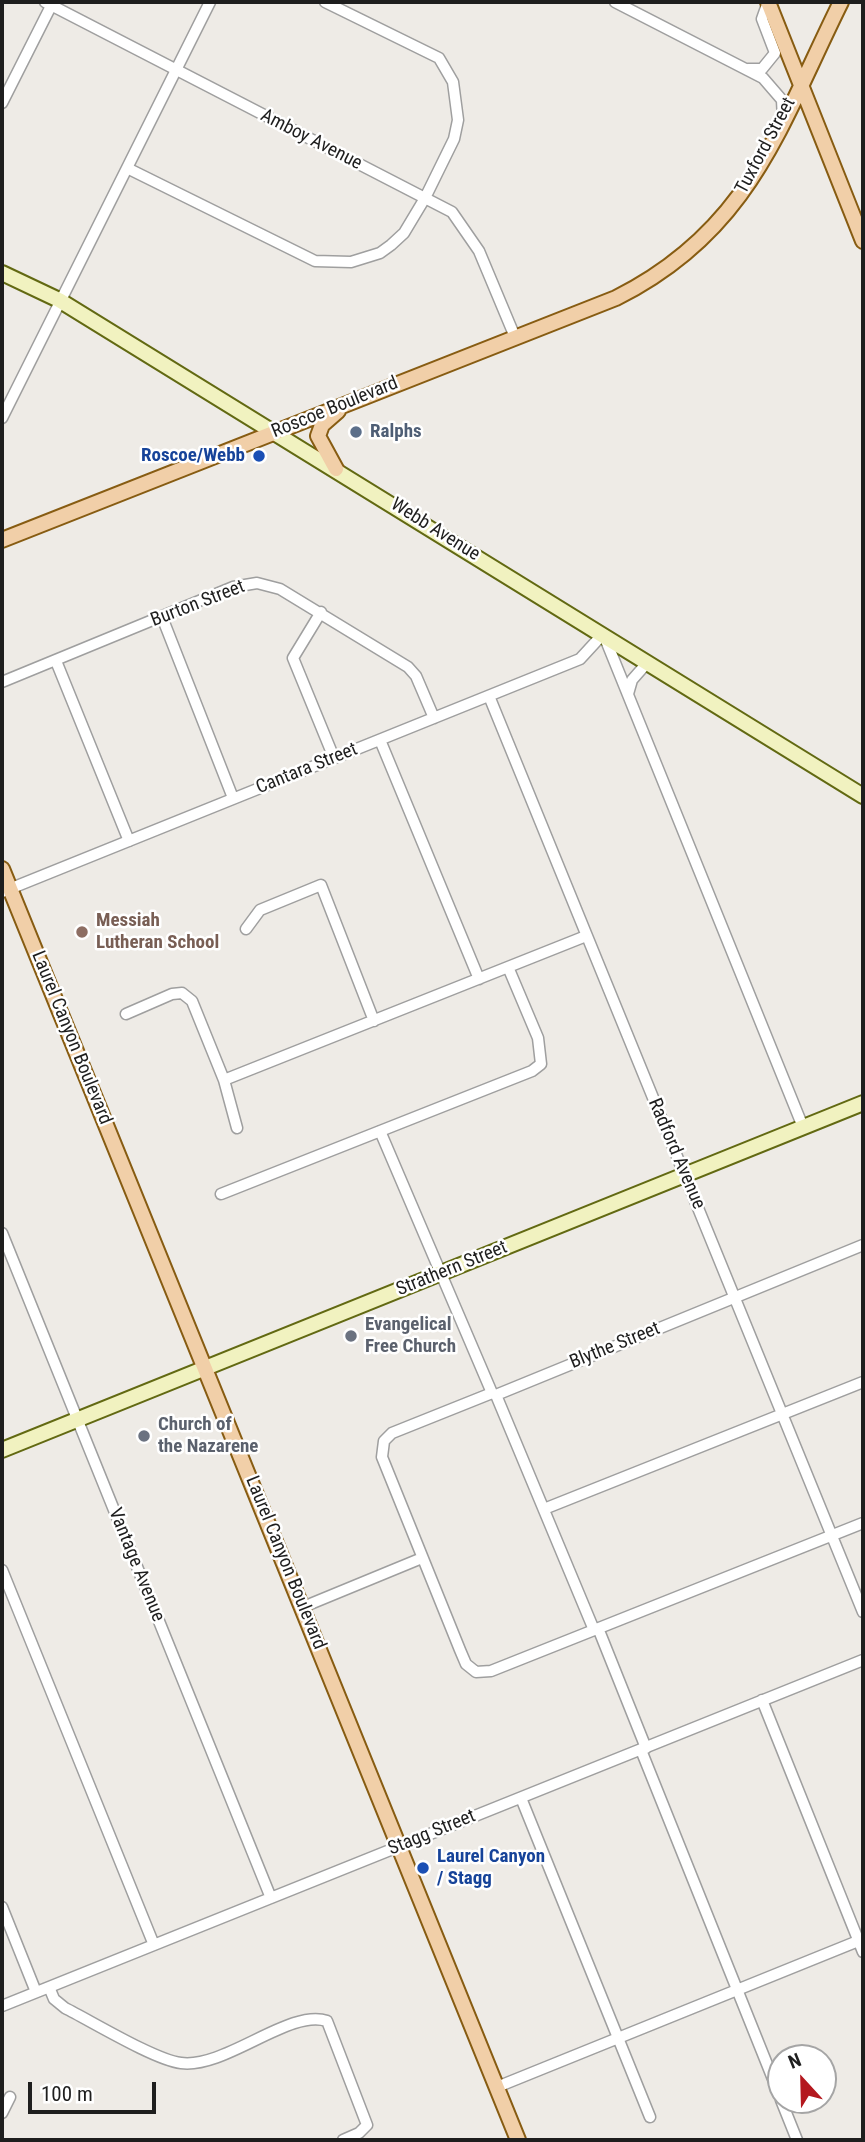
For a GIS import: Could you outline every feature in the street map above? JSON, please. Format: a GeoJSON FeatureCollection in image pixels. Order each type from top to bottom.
{"type":"FeatureCollection","features":[{"type":"Feature","properties":{"kind":"main road"},"geometry":{"type":"LineString","coordinates":[[768,2],[863,241]]}},
{"type":"Feature","properties":{"kind":"main road","name":"Tuxford Street"},"geometry":{"type":"LineString","coordinates":[[666,271],[705,238],[740,198],[783,120],[841,2]]}},
{"type":"Feature","properties":{"kind":"main road","name":"Roscoe Boulevard"},"geometry":{"type":"LineString","coordinates":[[2,540],[617,298],[666,271]]}},
{"type":"Feature","properties":{"kind":"main road"},"geometry":{"type":"LineString","coordinates":[[336,469],[319,443],[318,431],[346,404]]}},
{"type":"Feature","properties":{"kind":"main road","name":"Laurel Canyon Boulevard"},"geometry":{"type":"LineString","coordinates":[[2,869],[6,890],[303,1607],[518,2140]]}},
{"type":"Feature","properties":{"kind":"street"},"geometry":{"type":"LineString","coordinates":[[2,416],[210,2]]}},
{"type":"Feature","properties":{"kind":"street"},"geometry":{"type":"LineString","coordinates":[[127,168],[315,261],[351,262],[380,253],[404,233],[425,198],[457,128],[453,82],[447,67],[439,58],[325,2]]}},
{"type":"Feature","properties":{"kind":"street"},"geometry":{"type":"LineString","coordinates":[[615,2],[748,69],[778,92],[782,100],[783,120]]}},
{"type":"Feature","properties":{"kind":"street"},"geometry":{"type":"LineString","coordinates":[[748,69],[762,68],[775,53],[762,19],[768,2]]}},
{"type":"Feature","properties":{"kind":"street"},"geometry":{"type":"LineString","coordinates":[[2,103],[50,3]]}},
{"type":"Feature","properties":{"kind":"street","name":"Amboy Avenue"},"geometry":{"type":"LineString","coordinates":[[50,3],[453,212],[468,231],[515,337]]}},
{"type":"Feature","properties":{"kind":"street","name":"Webb Avenue"},"geometry":{"type":"LineString","coordinates":[[2,273],[58,300],[863,796]]}},
{"type":"Feature","properties":{"kind":"street","name":"Burton Street"},"geometry":{"type":"LineString","coordinates":[[2,682],[233,587],[257,583],[281,589],[408,667],[416,676],[435,718]]}},
{"type":"Feature","properties":{"kind":"street"},"geometry":{"type":"LineString","coordinates":[[321,612],[293,658],[334,758]]}},
{"type":"Feature","properties":{"kind":"street"},"geometry":{"type":"LineString","coordinates":[[162,617],[233,798]]}},
{"type":"Feature","properties":{"kind":"street"},"geometry":{"type":"LineString","coordinates":[[603,634],[803,1127]]}},
{"type":"Feature","properties":{"kind":"street","name":"Cantara Street"},"geometry":{"type":"LineString","coordinates":[[6,890],[580,659],[603,634]]}},
{"type":"Feature","properties":{"kind":"street"},"geometry":{"type":"LineString","coordinates":[[56,661],[129,841]]}},
{"type":"Feature","properties":{"kind":"street"},"geometry":{"type":"LineString","coordinates":[[628,695],[632,680],[647,663]]}},
{"type":"Feature","properties":{"kind":"street","name":"Radford Avenue"},"geometry":{"type":"LineString","coordinates":[[489,695],[863,1612]]}},
{"type":"Feature","properties":{"kind":"street"},"geometry":{"type":"LineString","coordinates":[[380,740],[479,979]]}},
{"type":"Feature","properties":{"kind":"street"},"geometry":{"type":"LineString","coordinates":[[246,929],[260,910],[321,885],[374,1021]]}},
{"type":"Feature","properties":{"kind":"street"},"geometry":{"type":"LineString","coordinates":[[225,1080],[586,936]]}},
{"type":"Feature","properties":{"kind":"street"},"geometry":{"type":"LineString","coordinates":[[222,1194],[532,1071],[541,1064],[538,1038],[508,967]]}},
{"type":"Feature","properties":{"kind":"street"},"geometry":{"type":"LineString","coordinates":[[125,1014],[172,994],[182,993],[192,1001],[225,1080],[237,1128]]}},
{"type":"Feature","properties":{"kind":"street","name":"Strathern Street"},"geometry":{"type":"LineString","coordinates":[[2,1450],[863,1103]]}},
{"type":"Feature","properties":{"kind":"street"},"geometry":{"type":"LineString","coordinates":[[380,1131],[596,1629],[767,2065]]}},
{"type":"Feature","properties":{"kind":"street","name":"Vantage Avenue"},"geometry":{"type":"LineString","coordinates":[[2,1233],[271,1898]]}},
{"type":"Feature","properties":{"kind":"street","name":"Blythe Street"},"geometry":{"type":"LineString","coordinates":[[422,1558],[382,1457],[384,1441],[392,1433],[863,1245]]}},
{"type":"Feature","properties":{"kind":"street"},"geometry":{"type":"LineString","coordinates":[[544,1509],[863,1382]]}},
{"type":"Feature","properties":{"kind":"street"},"geometry":{"type":"LineString","coordinates":[[303,1607],[422,1558],[466,1664],[476,1672],[484,1673],[863,1523]]}},
{"type":"Feature","properties":{"kind":"street"},"geometry":{"type":"LineString","coordinates":[[2,1570],[154,1945]]}},
{"type":"Feature","properties":{"kind":"street","name":"Stagg Street"},"geometry":{"type":"LineString","coordinates":[[2,2006],[863,1660]]}},
{"type":"Feature","properties":{"kind":"street"},"geometry":{"type":"LineString","coordinates":[[762,1700],[861,1939],[863,1952]]}},
{"type":"Feature","properties":{"kind":"street"},"geometry":{"type":"LineString","coordinates":[[520,1798],[650,2117]]}},
{"type":"Feature","properties":{"kind":"street"},"geometry":{"type":"LineString","coordinates":[[2,1907],[36,1992]]}},
{"type":"Feature","properties":{"kind":"street"},"geometry":{"type":"LineString","coordinates":[[497,2088],[861,1939]]}},
{"type":"Feature","properties":{"kind":"street"},"geometry":{"type":"LineString","coordinates":[[49,1987],[54,1999],[65,2008],[179,2063],[212,2059],[309,2019],[326,2021],[332,2027],[367,2125],[359,2133],[343,2140]]}},
{"type":"Feature","properties":{"kind":"street"},"geometry":{"type":"LineString","coordinates":[[2,2113],[10,2097]]}},
{"type":"Feature","properties":{"kind":"street"},"geometry":{"type":"LineString","coordinates":[[787,2114],[797,2140]]}},
{"type":"Feature","properties":{"kind":"place","name":"Ralphs"},"geometry":{"type":"Point","coordinates":[356,432]}},
{"type":"Feature","properties":{"kind":"place","name":"Roscoe/Webb"},"geometry":{"type":"Point","coordinates":[259,456]}},
{"type":"Feature","properties":{"kind":"place","name":"Messiah Lutheran School"},"geometry":{"type":"Point","coordinates":[82,932]}},
{"type":"Feature","properties":{"kind":"place","name":"Evangelical Free Church"},"geometry":{"type":"Point","coordinates":[351,1336]}},
{"type":"Feature","properties":{"kind":"place","name":"Church of the Nazarene"},"geometry":{"type":"Point","coordinates":[144,1436]}},
{"type":"Feature","properties":{"kind":"place","name":"Laurel Canyon / Stagg"},"geometry":{"type":"Point","coordinates":[423,1868]}}]}
